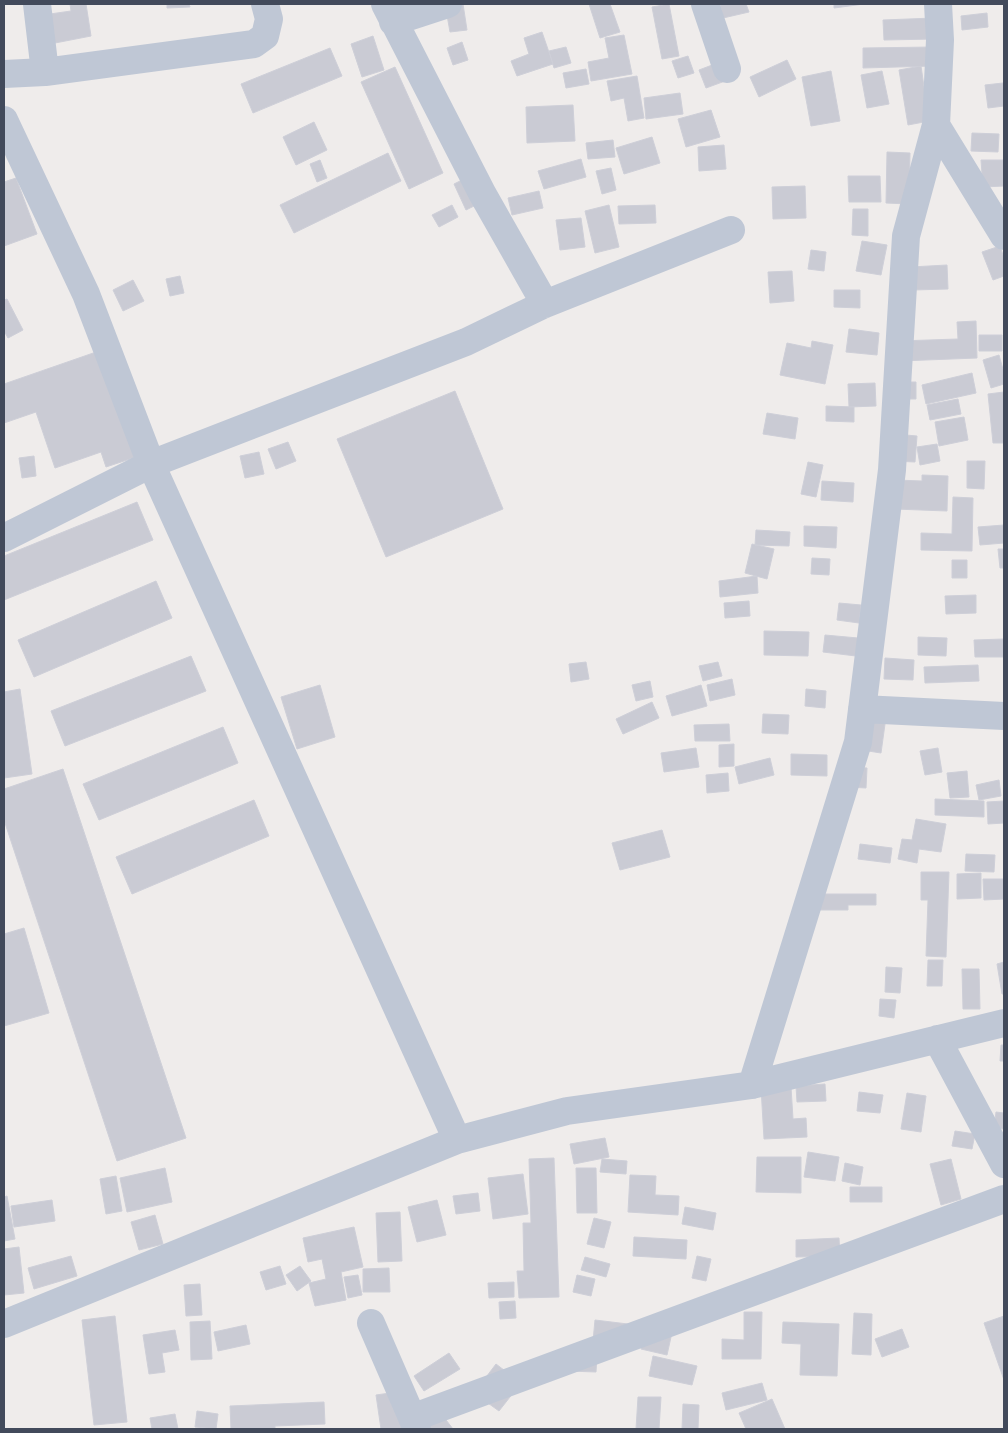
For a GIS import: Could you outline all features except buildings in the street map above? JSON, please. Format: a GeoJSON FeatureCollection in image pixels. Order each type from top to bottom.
{"type":"FeatureCollection","features":[{"type":"Feature","properties":{"kind":"street"},"geometry":{"type":"LineString","coordinates":[[37,4],[45,72]]}},
{"type":"Feature","properties":{"kind":"street"},"geometry":{"type":"LineString","coordinates":[[4,74],[45,72],[254,44],[265,36],[269,19],[265,4]]}},
{"type":"Feature","properties":{"kind":"street"},"geometry":{"type":"LineString","coordinates":[[448,4],[389,13],[482,193],[545,304]]}},
{"type":"Feature","properties":{"kind":"street"},"geometry":{"type":"LineString","coordinates":[[704,4],[727,69]]}},
{"type":"Feature","properties":{"kind":"street"},"geometry":{"type":"LineString","coordinates":[[752,1085],[858,742],[892,470],[906,236],[936,125],[940,40],[938,4]]}},
{"type":"Feature","properties":{"kind":"street"},"geometry":{"type":"LineString","coordinates":[[4,120],[86,294],[151,464],[457,1140]]}},
{"type":"Feature","properties":{"kind":"street"},"geometry":{"type":"LineString","coordinates":[[936,125],[1004,236]]}},
{"type":"Feature","properties":{"kind":"street"},"geometry":{"type":"LineString","coordinates":[[4,538],[151,464],[466,342],[545,304],[731,230]]}},
{"type":"Feature","properties":{"kind":"street"},"geometry":{"type":"LineString","coordinates":[[862,709],[1004,716]]}},
{"type":"Feature","properties":{"kind":"street"},"geometry":{"type":"LineString","coordinates":[[4,1324],[457,1140],[567,1111],[752,1085],[1004,1023]]}},
{"type":"Feature","properties":{"kind":"street"},"geometry":{"type":"LineString","coordinates":[[937,1039],[1004,1164]]}},
{"type":"Feature","properties":{"kind":"street"},"geometry":{"type":"LineString","coordinates":[[371,1323],[415,1424],[1004,1199]]}}]}
